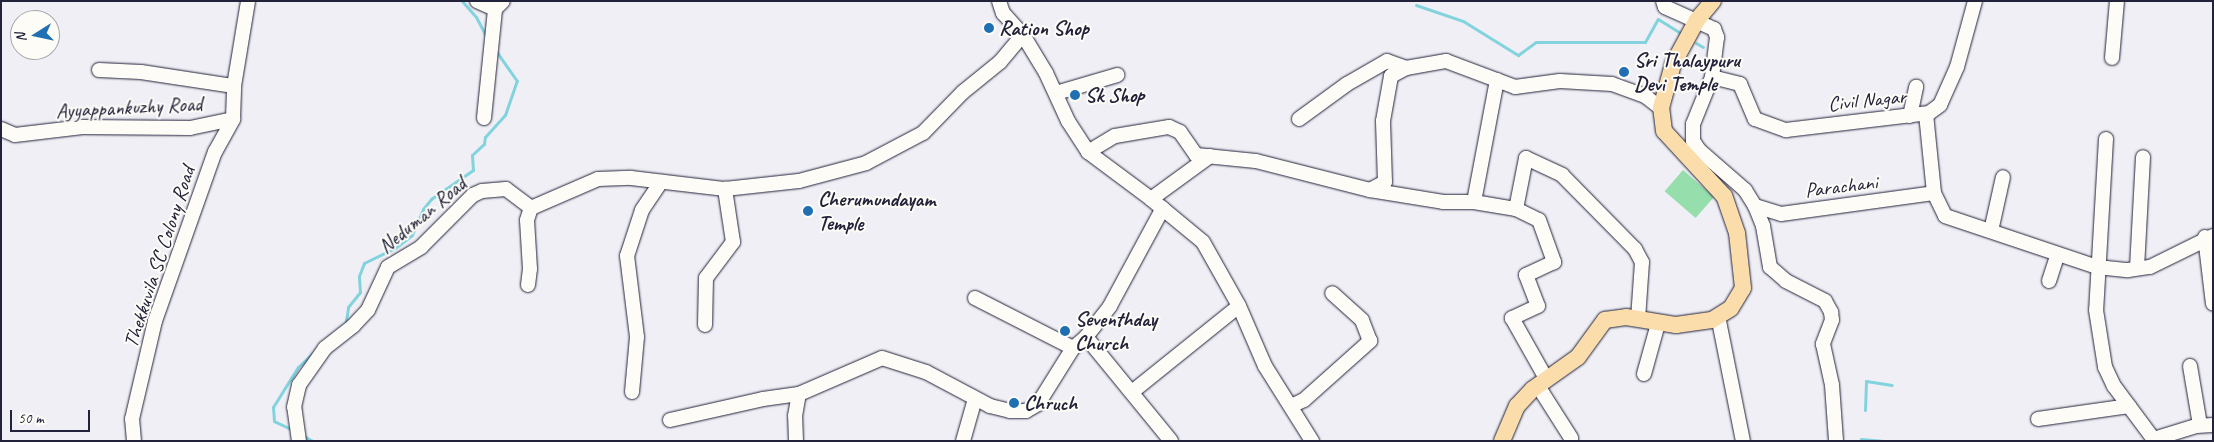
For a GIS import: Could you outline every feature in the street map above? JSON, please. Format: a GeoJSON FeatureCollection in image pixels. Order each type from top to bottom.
{"type":"FeatureCollection","features":[{"type":"Feature","properties":{"kind":"main road"},"geometry":{"type":"LineString","coordinates":[[1502,441],[1517,406],[1543,383],[1578,357],[1606,320],[1614,317],[1638,319],[1658,324],[1691,324],[1718,316],[1731,308],[1743,288],[1737,234],[1724,196],[1664,131],[1661,108],[1673,64],[1697,20],[1713,1]]}},
{"type":"Feature","properties":{"kind":"street","name":"Ayyappankuzhy Road"},"geometry":{"type":"LineString","coordinates":[[1,129],[14,135],[83,127],[190,128],[233,119],[234,86],[248,1]]}},
{"type":"Feature","properties":{"kind":"street"},"geometry":{"type":"LineString","coordinates":[[477,1],[499,5],[484,118]]}},
{"type":"Feature","properties":{"kind":"street"},"geometry":{"type":"LineString","coordinates":[[999,1],[1010,23],[1023,35],[1056,92],[1068,121],[1088,152],[1151,198],[1203,242],[1239,306],[1265,366],[1312,441]]}},
{"type":"Feature","properties":{"kind":"street"},"geometry":{"type":"LineString","coordinates":[[1663,1],[1665,6],[1714,29],[1717,37],[1712,77],[1693,124],[1693,141],[1698,150],[1745,190],[1755,206],[1763,226],[1770,267],[1786,280],[1825,300],[1831,312],[1832,320],[1823,344],[1832,385],[1836,441]]}},
{"type":"Feature","properties":{"kind":"street","name":"Civil Nagar"},"geometry":{"type":"LineString","coordinates":[[1712,77],[1740,84],[1755,119],[1786,130],[1870,118],[1926,114],[1940,105],[1944,97],[1957,67],[1975,1]]}},
{"type":"Feature","properties":{"kind":"street"},"geometry":{"type":"LineString","coordinates":[[2112,58],[2118,1]]}},
{"type":"Feature","properties":{"kind":"street"},"geometry":{"type":"LineString","coordinates":[[528,285],[530,269],[527,220],[531,208],[598,179],[661,182],[726,189],[799,182],[866,163],[923,133],[963,92],[1000,62],[1023,35]]}},
{"type":"Feature","properties":{"kind":"street"},"geometry":{"type":"LineString","coordinates":[[1299,120],[1347,84],[1388,61],[1406,68]]}},
{"type":"Feature","properties":{"kind":"street"},"geometry":{"type":"LineString","coordinates":[[1370,190],[1385,182],[1383,121],[1391,76],[1406,68],[1446,61],[1515,87],[1560,81],[1612,84],[1645,96],[1661,108]]}},
{"type":"Feature","properties":{"kind":"street"},"geometry":{"type":"LineString","coordinates":[[99,70],[141,72],[234,86]]}},
{"type":"Feature","properties":{"kind":"street"},"geometry":{"type":"LineString","coordinates":[[1056,92],[1117,75]]}},
{"type":"Feature","properties":{"kind":"street"},"geometry":{"type":"LineString","coordinates":[[1474,202],[1497,80]]}},
{"type":"Feature","properties":{"kind":"street"},"geometry":{"type":"LineString","coordinates":[[1910,116],[1916,87]]}},
{"type":"Feature","properties":{"kind":"street"},"geometry":{"type":"LineString","coordinates":[[1926,114],[1934,194],[1946,216],[2097,267],[2150,267],[2209,236],[2213,304]]}},
{"type":"Feature","properties":{"kind":"street","name":"Thekkuvila SC Colony Road"},"geometry":{"type":"LineString","coordinates":[[134,441],[132,419],[155,321],[215,152],[233,119]]}},
{"type":"Feature","properties":{"kind":"street"},"geometry":{"type":"LineString","coordinates":[[1088,152],[1115,136],[1169,128],[1180,132],[1196,155],[1294,169],[1370,190],[1443,202],[1474,202],[1516,209],[1539,220],[1554,262],[1526,275],[1538,306],[1512,318],[1571,438]]}},
{"type":"Feature","properties":{"kind":"street"},"geometry":{"type":"LineString","coordinates":[[2106,139],[2097,267],[2096,310],[2105,367],[2129,406],[2155,440],[2206,425],[2190,366]]}},
{"type":"Feature","properties":{"kind":"street"},"geometry":{"type":"LineString","coordinates":[[1151,198],[1210,156]]}},
{"type":"Feature","properties":{"kind":"street"},"geometry":{"type":"LineString","coordinates":[[2138,268],[2143,157]]}},
{"type":"Feature","properties":{"kind":"street"},"geometry":{"type":"LineString","coordinates":[[1516,209],[1526,158],[1562,176],[1635,249],[1642,262],[1638,319]]}},
{"type":"Feature","properties":{"kind":"street"},"geometry":{"type":"LineString","coordinates":[[1992,231],[2003,177]]}},
{"type":"Feature","properties":{"kind":"street"},"geometry":{"type":"LineString","coordinates":[[632,392],[637,337],[627,256],[642,210],[661,182]]}},
{"type":"Feature","properties":{"kind":"street","name":"Neduman Road"},"geometry":{"type":"LineString","coordinates":[[299,441],[294,407],[299,385],[325,348],[368,310],[388,267],[421,246],[473,195],[490,189],[506,189],[531,208]]}},
{"type":"Feature","properties":{"kind":"street"},"geometry":{"type":"LineString","coordinates":[[705,325],[706,278],[733,242],[726,189]]}},
{"type":"Feature","properties":{"kind":"street","name":"Parachani"},"geometry":{"type":"LineString","coordinates":[[1755,206],[1781,214],[1934,194]]}},
{"type":"Feature","properties":{"kind":"street"},"geometry":{"type":"LineString","coordinates":[[670,420],[762,399],[799,394],[882,358],[926,372],[975,399],[1010,411],[1026,411],[1038,404],[1074,348],[1086,337],[1110,306],[1163,208]]}},
{"type":"Feature","properties":{"kind":"street"},"geometry":{"type":"LineString","coordinates":[[2049,281],[2058,254]]}},
{"type":"Feature","properties":{"kind":"street"},"geometry":{"type":"LineString","coordinates":[[1291,406],[1314,391],[1370,341],[1362,320],[1332,293]]}},
{"type":"Feature","properties":{"kind":"street"},"geometry":{"type":"LineString","coordinates":[[975,298],[995,305],[1044,335],[1074,348]]}},
{"type":"Feature","properties":{"kind":"street"},"geometry":{"type":"LineString","coordinates":[[1132,392],[1239,306]]}},
{"type":"Feature","properties":{"kind":"street"},"geometry":{"type":"LineString","coordinates":[[1718,316],[1744,441]]}},
{"type":"Feature","properties":{"kind":"street"},"geometry":{"type":"LineString","coordinates":[[1644,374],[1658,324]]}},
{"type":"Feature","properties":{"kind":"street"},"geometry":{"type":"LineString","coordinates":[[1086,337],[1132,392],[1166,439]]}},
{"type":"Feature","properties":{"kind":"street"},"geometry":{"type":"LineString","coordinates":[[796,441],[795,416],[799,394]]}},
{"type":"Feature","properties":{"kind":"street"},"geometry":{"type":"LineString","coordinates":[[963,441],[975,399]]}},
{"type":"Feature","properties":{"kind":"street"},"geometry":{"type":"LineString","coordinates":[[2038,419],[2129,406]]}},
{"type":"Feature","properties":{"kind":"green space"},"geometry":{"type":"Polygon","coordinates":[[[1683,170],[1714,197],[1696,218],[1665,191],[1683,170]]]}},
{"type":"Feature","properties":{"kind":"waterway"},"geometry":{"type":"LineString","coordinates":[[462,1],[476,17],[487,38]]}},
{"type":"Feature","properties":{"kind":"waterway"},"geometry":{"type":"LineString","coordinates":[[1416,5],[1463,21],[1518,55],[1536,42],[1645,42],[1658,19],[1680,33]]}},
{"type":"Feature","properties":{"kind":"waterway"},"geometry":{"type":"LineString","coordinates":[[1696,43],[1703,47]]}},
{"type":"Feature","properties":{"kind":"waterway"},"geometry":{"type":"LineString","coordinates":[[345,327],[348,307],[360,292],[359,276],[364,263],[395,248],[412,235],[423,209],[431,199],[473,170],[472,155],[484,144],[485,137],[505,115],[517,81],[496,51]]}},
{"type":"Feature","properties":{"kind":"waterway"},"geometry":{"type":"LineString","coordinates":[[293,430],[274,421],[273,407],[298,367],[315,351]]}},
{"type":"Feature","properties":{"kind":"waterway"},"geometry":{"type":"LineString","coordinates":[[1865,410],[1866,381],[1892,385]]}},
{"type":"Feature","properties":{"kind":"waterway"},"geometry":{"type":"LineString","coordinates":[[303,436],[313,441]]}},
{"type":"Feature","properties":{"kind":"waterway"},"geometry":{"type":"LineString","coordinates":[[1861,439],[1884,441]]}},
{"type":"Feature","properties":{"kind":"place","name":"Ration Shop"},"geometry":{"type":"Point","coordinates":[989,28]}},
{"type":"Feature","properties":{"kind":"place","name":"Sri Thalaypuru Devi Temple"},"geometry":{"type":"Point","coordinates":[1624,72]}},
{"type":"Feature","properties":{"kind":"place","name":"Sk Shop"},"geometry":{"type":"Point","coordinates":[1075,95]}},
{"type":"Feature","properties":{"kind":"place","name":"Cherumundayam Temple"},"geometry":{"type":"Point","coordinates":[808,211]}},
{"type":"Feature","properties":{"kind":"place","name":"Seventhday Church"},"geometry":{"type":"Point","coordinates":[1065,331]}},
{"type":"Feature","properties":{"kind":"place","name":"Chruch"},"geometry":{"type":"Point","coordinates":[1014,403]}}]}
